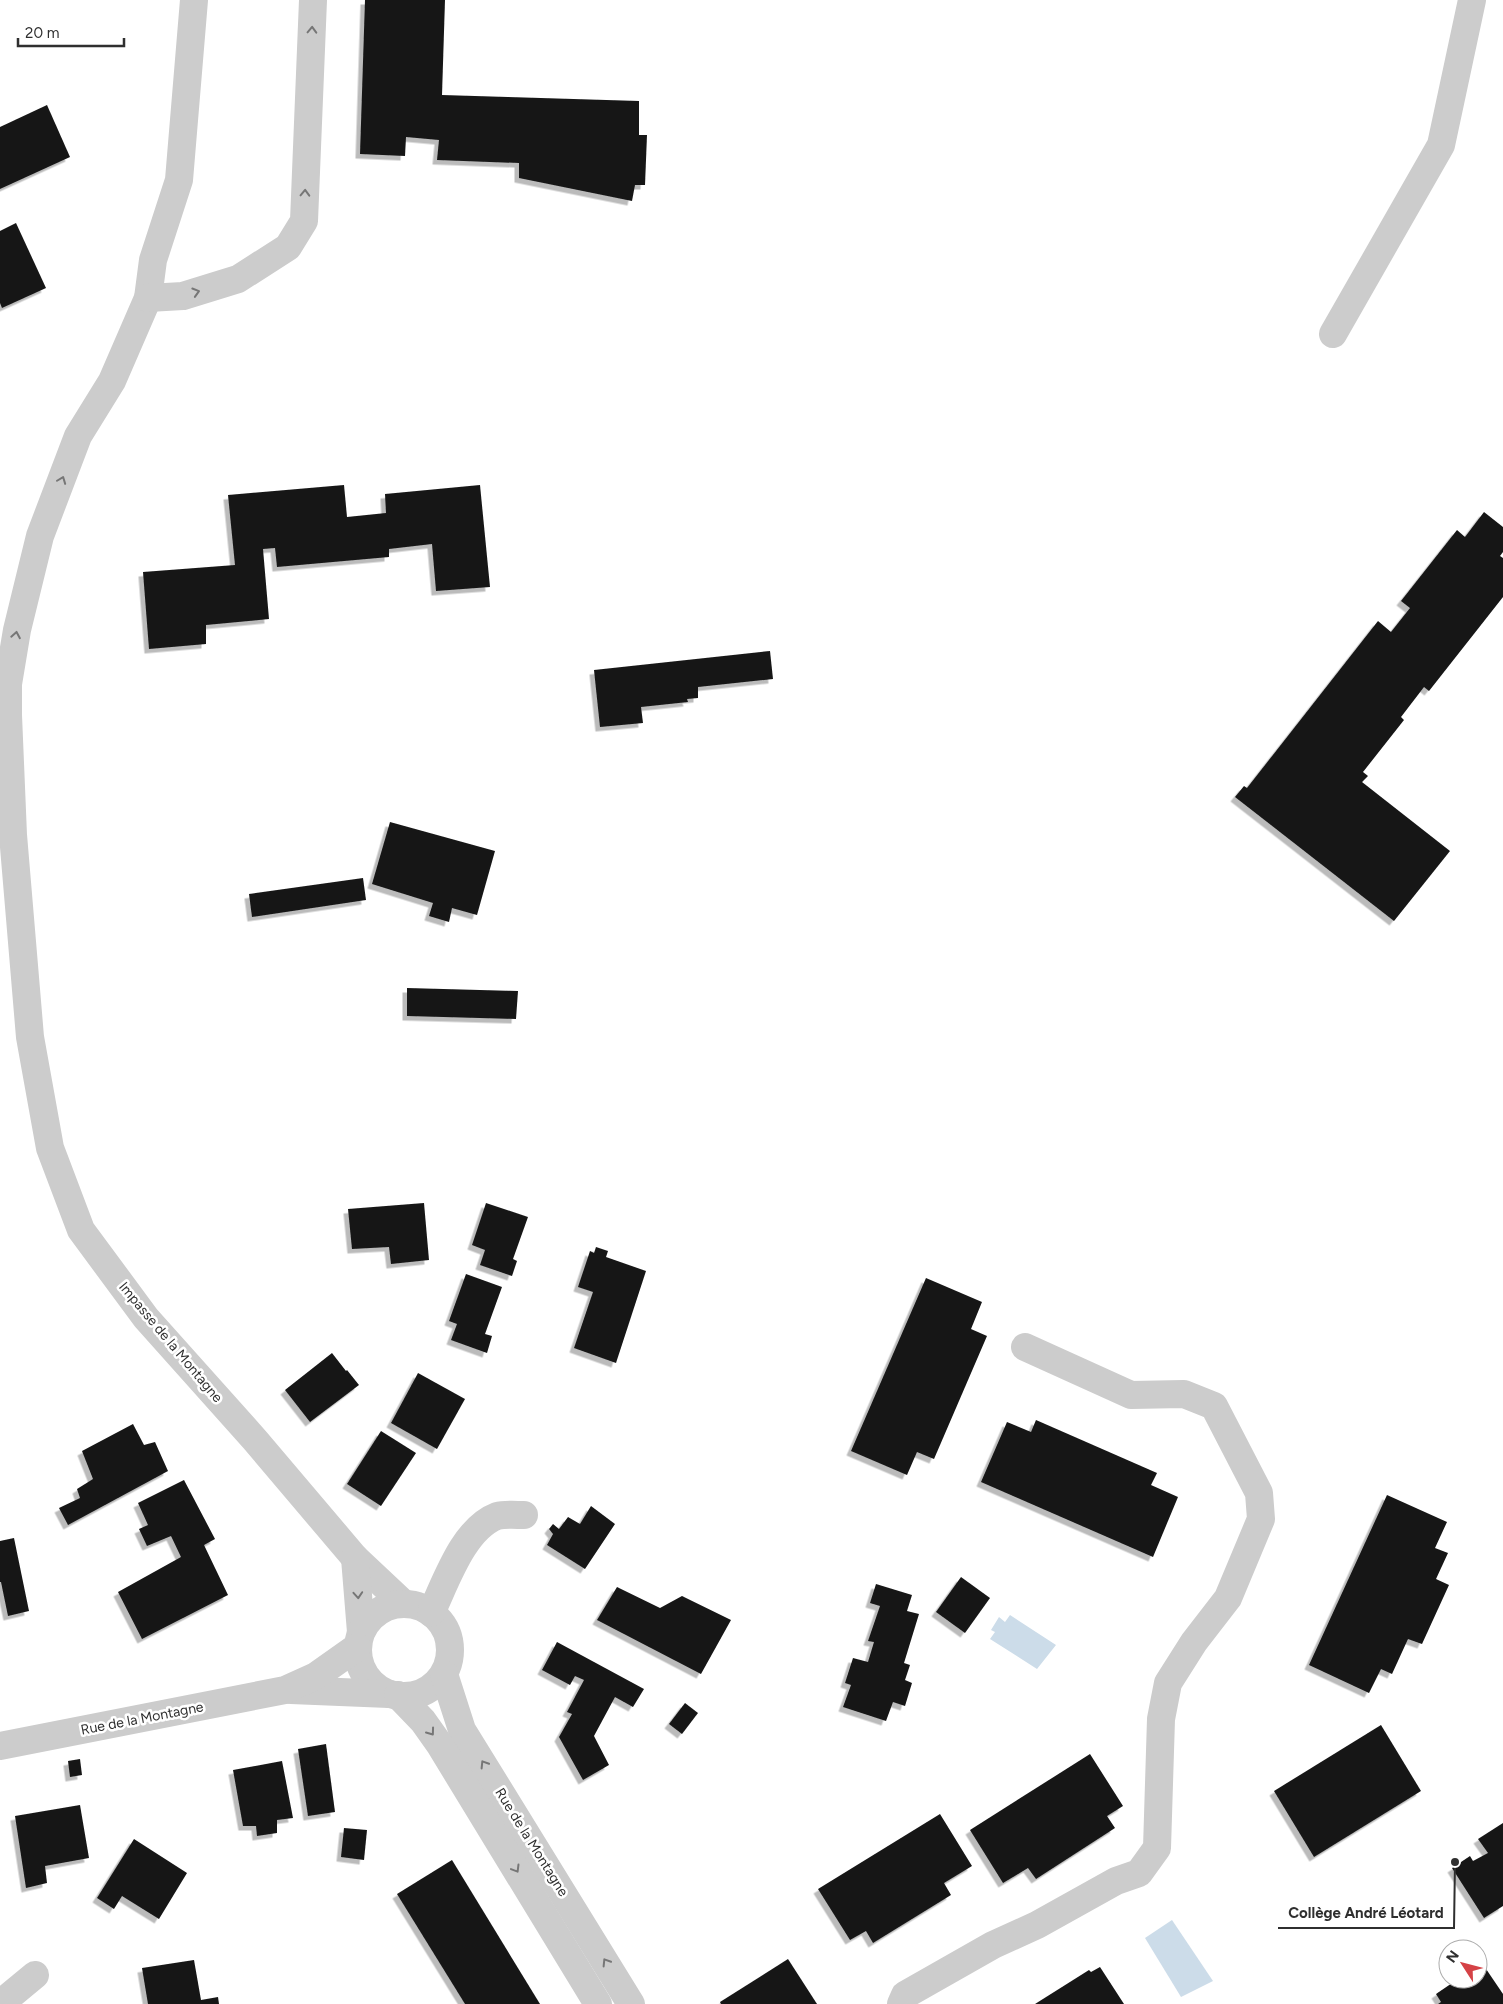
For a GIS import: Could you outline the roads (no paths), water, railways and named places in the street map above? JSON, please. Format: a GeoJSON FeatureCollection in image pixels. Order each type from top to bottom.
{"type":"FeatureCollection","features":[{"type":"Feature","properties":{"kind":"street","name":"Impasse de la Montagne"},"geometry":{"type":"LineString","coordinates":[[194,0],[179,180],[153,260],[148,298],[112,381],[78,436],[40,536],[17,630],[8,684],[4,712],[6,839],[30,1037],[50,1148],[81,1230],[146,1318],[255,1440],[355,1558],[404,1604]]}},
{"type":"Feature","properties":{"kind":"street"},"geometry":{"type":"LineString","coordinates":[[148,298],[183,296],[238,279],[288,246],[304,221],[313,0]]}},
{"type":"Feature","properties":{"kind":"street"},"geometry":{"type":"LineString","coordinates":[[1333,334],[1441,145],[1472,0]]}},
{"type":"Feature","properties":{"kind":"street"},"geometry":{"type":"LineString","coordinates":[[901,2004],[905,1995],[993,1945],[1037,1925],[1116,1882],[1139,1873],[1157,1848],[1161,1719],[1168,1683],[1194,1642],[1228,1598],[1261,1518],[1259,1493],[1214,1406],[1184,1394],[1131,1395],[1025,1347]]}},
{"type":"Feature","properties":{"kind":"street"},"geometry":{"type":"LineString","coordinates":[[431,1613],[467,1539],[480,1525],[499,1516],[524,1515]]}},
{"type":"Feature","properties":{"kind":"street"},"geometry":{"type":"LineString","coordinates":[[355,1558],[359,1662],[365,1676],[375,1687],[394,1695],[420,1694],[434,1686],[444,1674],[449,1659],[450,1644],[446,1629],[436,1616],[424,1608],[410,1604],[395,1604],[380,1610],[369,1619],[359,1639]]}},
{"type":"Feature","properties":{"kind":"street","name":"Rue de la Montagne"},"geometry":{"type":"LineString","coordinates":[[0,1746],[284,1690],[316,1676],[359,1639]]}},
{"type":"Feature","properties":{"kind":"street","name":"Rue de la Montagne"},"geometry":{"type":"LineString","coordinates":[[444,1674],[462,1730],[632,2004]]}},
{"type":"Feature","properties":{"kind":"street","name":"Rue de la Montagne"},"geometry":{"type":"LineString","coordinates":[[284,1690],[394,1695],[423,1721],[440,1745],[598,2004]]}},
{"type":"Feature","properties":{"kind":"street"},"geometry":{"type":"LineString","coordinates":[[0,2004],[36,1975]]}},
{"type":"Feature","properties":{"kind":"water"},"geometry":{"type":"Polygon","coordinates":[[[1010,1615],[1056,1645],[1037,1669],[990,1639],[995,1632],[991,1630],[999,1617],[1005,1622],[1010,1615]]]}},
{"type":"Feature","properties":{"kind":"water"},"geometry":{"type":"Polygon","coordinates":[[[1172,1920],[1213,1981],[1181,1997],[1145,1938],[1172,1920]]]}},
{"type":"Feature","properties":{"kind":"place","name":"Collège André Léotard"},"geometry":{"type":"Point","coordinates":[1455,1862]}}]}
